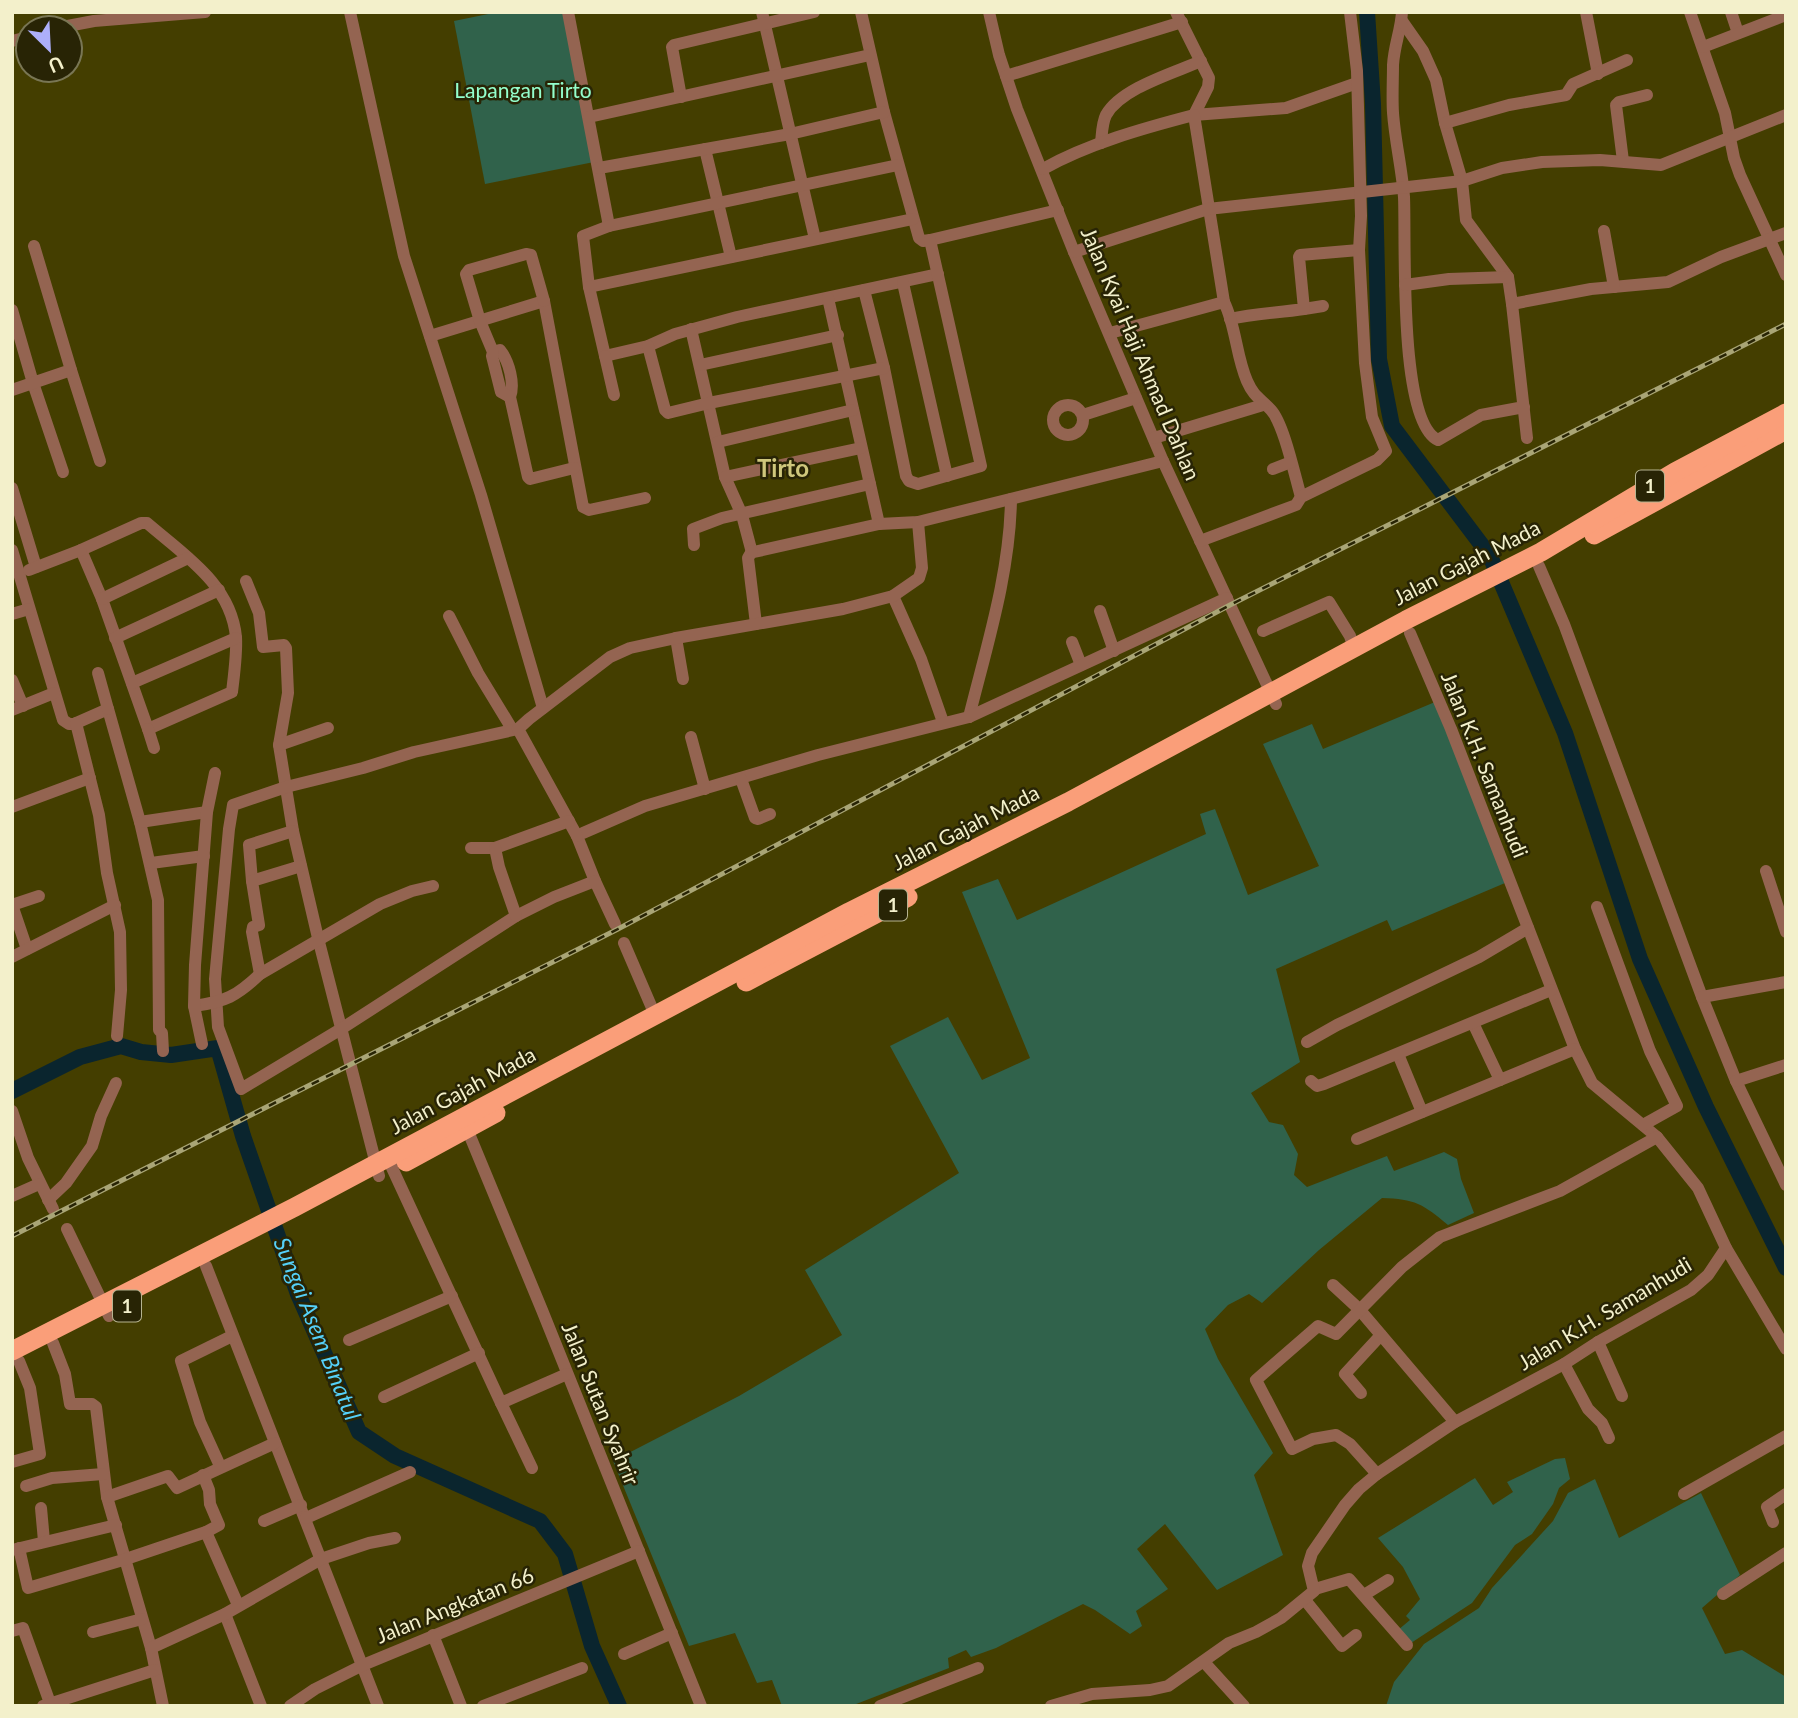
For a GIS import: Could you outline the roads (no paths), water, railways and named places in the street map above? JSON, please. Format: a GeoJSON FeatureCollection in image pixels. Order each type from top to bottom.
{"type":"FeatureCollection","features":[{"type":"Feature","properties":{"kind":"highway","name":"Jalan Gajah Mada"},"geometry":{"type":"LineString","coordinates":[[1526,568],[1675,472],[1786,413]]}},
{"type":"Feature","properties":{"kind":"highway","name":"Jalan Gajah Mada"},"geometry":{"type":"LineString","coordinates":[[1273,699],[1354,648],[1526,568],[1786,430]]}},
{"type":"Feature","properties":{"kind":"highway","name":"Jalan Gajah Mada"},"geometry":{"type":"LineString","coordinates":[[464,1123],[615,1049],[1273,699],[1410,633],[1484,587]]}},
{"type":"Feature","properties":{"kind":"highway","name":"Jalan Gajah Mada"},"geometry":{"type":"LineString","coordinates":[[14,1358],[384,1166],[655,1015],[849,912],[1190,743]]}},
{"type":"Feature","properties":{"kind":"highway","name":"Jalan Gajah Mada"},"geometry":{"type":"LineString","coordinates":[[14,1358],[53,1343],[106,1311],[206,1266],[239,1241]]}},
{"type":"Feature","properties":{"kind":"street"},"geometry":{"type":"LineString","coordinates":[[84,22],[108,16],[205,12]]}},
{"type":"Feature","properties":{"kind":"street"},"geometry":{"type":"LineString","coordinates":[[350,12],[404,256],[509,587],[542,708]]}},
{"type":"Feature","properties":{"kind":"street"},"geometry":{"type":"LineString","coordinates":[[568,12],[609,226]]}},
{"type":"Feature","properties":{"kind":"street"},"geometry":{"type":"LineString","coordinates":[[681,97],[672,47],[674,45],[763,18],[814,12]]}},
{"type":"Feature","properties":{"kind":"street"},"geometry":{"type":"LineString","coordinates":[[861,12],[884,112],[919,239],[930,240],[1058,210]]}},
{"type":"Feature","properties":{"kind":"street","name":"Jalan Kyai Haji Ahmad Dahlan"},"geometry":{"type":"LineString","coordinates":[[989,12],[1017,110],[1074,251],[1163,461],[1273,699]]}},
{"type":"Feature","properties":{"kind":"street"},"geometry":{"type":"LineString","coordinates":[[1200,541],[1296,505],[1301,498],[1377,460],[1386,451],[1370,408],[1365,363],[1359,250],[1361,216],[1357,83],[1350,12]]}},
{"type":"Feature","properties":{"kind":"street"},"geometry":{"type":"LineString","coordinates":[[1586,12],[1598,74]]}},
{"type":"Feature","properties":{"kind":"street"},"geometry":{"type":"LineString","coordinates":[[1690,12],[1731,138],[1737,167],[1786,275]]}},
{"type":"Feature","properties":{"kind":"street"},"geometry":{"type":"LineString","coordinates":[[1731,12],[1738,33]]}},
{"type":"Feature","properties":{"kind":"street"},"geometry":{"type":"LineString","coordinates":[[1703,47],[1786,15]]}},
{"type":"Feature","properties":{"kind":"street"},"geometry":{"type":"LineString","coordinates":[[1006,76],[1179,17],[1209,81],[1194,115],[1224,302],[1242,368],[1252,392],[1271,410],[1277,422],[1301,498]]}},
{"type":"Feature","properties":{"kind":"street"},"geometry":{"type":"LineString","coordinates":[[1402,17],[1434,73],[1462,181],[1465,220],[1508,276],[1527,439]]}},
{"type":"Feature","properties":{"kind":"street"},"geometry":{"type":"LineString","coordinates":[[1402,17],[1396,39],[1393,110],[1403,188],[1411,379],[1421,416],[1433,439],[1442,438],[1481,415],[1524,407]]}},
{"type":"Feature","properties":{"kind":"street"},"geometry":{"type":"LineString","coordinates":[[763,18],[815,239]]}},
{"type":"Feature","properties":{"kind":"street"},"geometry":{"type":"LineString","coordinates":[[589,117],[870,55]]}},
{"type":"Feature","properties":{"kind":"street"},"geometry":{"type":"LineString","coordinates":[[1445,123],[1509,105],[1566,95],[1573,84],[1627,60]]}},
{"type":"Feature","properties":{"kind":"street"},"geometry":{"type":"LineString","coordinates":[[1101,143],[1104,121],[1116,104],[1150,81],[1201,61]]}},
{"type":"Feature","properties":{"kind":"street"},"geometry":{"type":"LineString","coordinates":[[1043,169],[1061,158],[1101,143],[1194,115],[1286,108],[1357,83]]}},
{"type":"Feature","properties":{"kind":"street"},"geometry":{"type":"LineString","coordinates":[[1623,161],[1616,105],[1647,95]]}},
{"type":"Feature","properties":{"kind":"street"},"geometry":{"type":"LineString","coordinates":[[599,168],[790,134],[884,112]]}},
{"type":"Feature","properties":{"kind":"street"},"geometry":{"type":"LineString","coordinates":[[1074,251],[1208,209],[1462,181],[1502,168],[1542,162],[1623,161],[1661,165],[1786,115]]}},
{"type":"Feature","properties":{"kind":"street"},"geometry":{"type":"LineString","coordinates":[[705,149],[731,257]]}},
{"type":"Feature","properties":{"kind":"street"},"geometry":{"type":"LineString","coordinates":[[614,395],[589,287],[583,236],[609,226],[898,165]]}},
{"type":"Feature","properties":{"kind":"street"},"geometry":{"type":"LineString","coordinates":[[589,287],[913,219]]}},
{"type":"Feature","properties":{"kind":"street"},"geometry":{"type":"LineString","coordinates":[[1604,231],[1614,287]]}},
{"type":"Feature","properties":{"kind":"street"},"geometry":{"type":"LineString","coordinates":[[1512,304],[1591,289],[1668,282],[1721,257],[1786,233]]}},
{"type":"Feature","properties":{"kind":"street"},"geometry":{"type":"LineString","coordinates":[[864,290],[884,368],[906,477],[913,484],[918,484],[981,466],[930,240]]}},
{"type":"Feature","properties":{"kind":"street"},"geometry":{"type":"LineString","coordinates":[[34,246],[100,461]]}},
{"type":"Feature","properties":{"kind":"street"},"geometry":{"type":"LineString","coordinates":[[1304,309],[1300,255],[1359,250]]}},
{"type":"Feature","properties":{"kind":"street"},"geometry":{"type":"LineString","coordinates":[[574,468],[529,478],[510,397],[513,389],[506,358],[500,350],[493,352],[466,279],[469,270],[526,254],[531,255],[544,301],[574,468],[585,510],[645,498]]}},
{"type":"Feature","properties":{"kind":"street"},"geometry":{"type":"LineString","coordinates":[[606,356],[648,346],[661,338],[691,329],[938,274]]}},
{"type":"Feature","properties":{"kind":"street"},"geometry":{"type":"LineString","coordinates":[[1405,285],[1449,279],[1508,276]]}},
{"type":"Feature","properties":{"kind":"street"},"geometry":{"type":"LineString","coordinates":[[903,283],[947,476]]}},
{"type":"Feature","properties":{"kind":"street"},"geometry":{"type":"LineString","coordinates":[[828,298],[879,524]]}},
{"type":"Feature","properties":{"kind":"street"},"geometry":{"type":"LineString","coordinates":[[430,336],[544,301]]}},
{"type":"Feature","properties":{"kind":"street"},"geometry":{"type":"LineString","coordinates":[[1110,333],[1224,302]]}},
{"type":"Feature","properties":{"kind":"street"},"geometry":{"type":"LineString","coordinates":[[1230,318],[1323,306]]}},
{"type":"Feature","properties":{"kind":"street"},"geometry":{"type":"LineString","coordinates":[[12,310],[63,472]]}},
{"type":"Feature","properties":{"kind":"street"},"geometry":{"type":"LineString","coordinates":[[691,329],[725,477],[742,515],[752,551],[748,558],[756,624]]}},
{"type":"Feature","properties":{"kind":"street"},"geometry":{"type":"LineString","coordinates":[[700,365],[838,335]]}},
{"type":"Feature","properties":{"kind":"street"},"geometry":{"type":"LineString","coordinates":[[648,346],[668,413],[884,368]]}},
{"type":"Feature","properties":{"kind":"street"},"geometry":{"type":"LineString","coordinates":[[12,390],[71,370]]}},
{"type":"Feature","properties":{"kind":"street"},"geometry":{"type":"LineString","coordinates":[[1083,415],[1136,397]]}},
{"type":"Feature","properties":{"kind":"street"},"geometry":{"type":"LineString","coordinates":[[1154,438],[1263,405]]}},
{"type":"Feature","properties":{"kind":"street"},"geometry":{"type":"LineString","coordinates":[[718,442],[853,410]]}},
{"type":"Feature","properties":{"kind":"street"},"geometry":{"type":"LineString","coordinates":[[725,477],[862,448]]}},
{"type":"Feature","properties":{"kind":"street"},"geometry":{"type":"LineString","coordinates":[[752,551],[879,524],[918,522],[1163,461]]}},
{"type":"Feature","properties":{"kind":"street"},"geometry":{"type":"LineString","coordinates":[[1273,469],[1290,462]]}},
{"type":"Feature","properties":{"kind":"street"},"geometry":{"type":"LineString","coordinates":[[694,545],[695,527],[722,518],[870,484]]}},
{"type":"Feature","properties":{"kind":"street"},"geometry":{"type":"LineString","coordinates":[[12,488],[36,567]]}},
{"type":"Feature","properties":{"kind":"street"},"geometry":{"type":"LineString","coordinates":[[969,717],[1011,534],[1011,499]]}},
{"type":"Feature","properties":{"kind":"street"},"geometry":{"type":"LineString","coordinates":[[19,574],[145,522],[206,573],[227,601],[236,638],[232,692],[148,729]]}},
{"type":"Feature","properties":{"kind":"street"},"geometry":{"type":"LineString","coordinates":[[596,881],[554,897],[516,916],[341,1029],[241,1089],[218,1027],[213,1004],[232,807],[286,787],[414,752],[515,729],[610,657],[630,648],[843,609],[893,596],[919,578],[922,568],[918,522]]}},
{"type":"Feature","properties":{"kind":"street"},"geometry":{"type":"LineString","coordinates":[[12,550],[63,720],[69,724],[76,723],[108,709]]}},
{"type":"Feature","properties":{"kind":"street"},"geometry":{"type":"LineString","coordinates":[[81,550],[102,599],[154,748]]}},
{"type":"Feature","properties":{"kind":"street"},"geometry":{"type":"LineString","coordinates":[[102,599],[188,558]]}},
{"type":"Feature","properties":{"kind":"street"},"geometry":{"type":"LineString","coordinates":[[1526,568],[1564,624],[1702,997],[1736,1081],[1783,1162],[1786,1185]]}},
{"type":"Feature","properties":{"kind":"street"},"geometry":{"type":"LineString","coordinates":[[246,581],[259,613],[262,646],[284,645],[286,648],[288,694],[279,745],[293,831],[341,1029],[384,1166],[452,1296],[532,1468]]}},
{"type":"Feature","properties":{"kind":"street"},"geometry":{"type":"LineString","coordinates":[[115,638],[219,590]]}},
{"type":"Feature","properties":{"kind":"street"},"geometry":{"type":"LineString","coordinates":[[893,596],[921,659],[943,722]]}},
{"type":"Feature","properties":{"kind":"street"},"geometry":{"type":"LineString","coordinates":[[578,836],[645,806],[818,755],[969,717],[1227,597]]}},
{"type":"Feature","properties":{"kind":"street"},"geometry":{"type":"LineString","coordinates":[[1263,631],[1329,602],[1350,636],[1354,648]]}},
{"type":"Feature","properties":{"kind":"street"},"geometry":{"type":"LineString","coordinates":[[12,614],[29,609]]}},
{"type":"Feature","properties":{"kind":"street"},"geometry":{"type":"LineString","coordinates":[[1100,611],[1114,651]]}},
{"type":"Feature","properties":{"kind":"street"},"geometry":{"type":"LineString","coordinates":[[449,616],[478,673],[515,729],[578,836],[615,923]]}},
{"type":"Feature","properties":{"kind":"street","name":"Jalan K.H. Samanhudi"},"geometry":{"type":"LineString","coordinates":[[1315,1589],[1308,1566],[1312,1553],[1345,1506],[1377,1474],[1455,1422],[1564,1364],[1699,1284],[1726,1248],[1698,1188],[1657,1137],[1592,1083],[1575,1049],[1451,729],[1410,633]]}},
{"type":"Feature","properties":{"kind":"street"},"geometry":{"type":"LineString","coordinates":[[132,683],[236,638]]}},
{"type":"Feature","properties":{"kind":"street"},"geometry":{"type":"LineString","coordinates":[[676,638],[683,679]]}},
{"type":"Feature","properties":{"kind":"street"},"geometry":{"type":"LineString","coordinates":[[1072,642],[1081,666]]}},
{"type":"Feature","properties":{"kind":"street"},"geometry":{"type":"LineString","coordinates":[[98,673],[151,863],[158,900],[159,1030],[162,1033],[163,1051]]}},
{"type":"Feature","properties":{"kind":"street"},"geometry":{"type":"LineString","coordinates":[[12,680],[18,708],[54,693]]}},
{"type":"Feature","properties":{"kind":"street"},"geometry":{"type":"LineString","coordinates":[[76,723],[99,815],[107,873],[120,932],[121,989],[117,1036]]}},
{"type":"Feature","properties":{"kind":"street"},"geometry":{"type":"LineString","coordinates":[[279,745],[328,728]]}},
{"type":"Feature","properties":{"kind":"street"},"geometry":{"type":"LineString","coordinates":[[691,737],[705,789]]}},
{"type":"Feature","properties":{"kind":"street"},"geometry":{"type":"LineString","coordinates":[[202,1044],[195,1005],[207,812],[215,772]]}},
{"type":"Feature","properties":{"kind":"street"},"geometry":{"type":"LineString","coordinates":[[12,807],[90,778]]}},
{"type":"Feature","properties":{"kind":"street"},"geometry":{"type":"LineString","coordinates":[[741,779],[755,818],[770,814]]}},
{"type":"Feature","properties":{"kind":"street"},"geometry":{"type":"LineString","coordinates":[[140,822],[207,812]]}},
{"type":"Feature","properties":{"kind":"street"},"geometry":{"type":"LineString","coordinates":[[471,848],[495,848],[569,821]]}},
{"type":"Feature","properties":{"kind":"street"},"geometry":{"type":"LineString","coordinates":[[260,974],[252,929],[259,925],[248,845],[293,831]]}},
{"type":"Feature","properties":{"kind":"street"},"geometry":{"type":"LineString","coordinates":[[495,848],[516,916]]}},
{"type":"Feature","properties":{"kind":"street"},"geometry":{"type":"LineString","coordinates":[[151,863],[204,856]]}},
{"type":"Feature","properties":{"kind":"street"},"geometry":{"type":"LineString","coordinates":[[252,881],[301,866]]}},
{"type":"Feature","properties":{"kind":"street"},"geometry":{"type":"LineString","coordinates":[[1766,871],[1786,932]]}},
{"type":"Feature","properties":{"kind":"street"},"geometry":{"type":"LineString","coordinates":[[195,1005],[213,1004],[229,998],[260,974],[385,902],[433,886]]}},
{"type":"Feature","properties":{"kind":"street"},"geometry":{"type":"LineString","coordinates":[[27,949],[12,905],[39,896]]}},
{"type":"Feature","properties":{"kind":"street"},"geometry":{"type":"LineString","coordinates":[[12,957],[116,905]]}},
{"type":"Feature","properties":{"kind":"street"},"geometry":{"type":"LineString","coordinates":[[1597,907],[1650,1051],[1677,1106],[1643,1125]]}},
{"type":"Feature","properties":{"kind":"street"},"geometry":{"type":"LineString","coordinates":[[1307,1042],[1479,957],[1528,928]]}},
{"type":"Feature","properties":{"kind":"street"},"geometry":{"type":"LineString","coordinates":[[624,943],[655,1015]]}},
{"type":"Feature","properties":{"kind":"street"},"geometry":{"type":"LineString","coordinates":[[1702,997],[1786,982]]}},
{"type":"Feature","properties":{"kind":"street"},"geometry":{"type":"LineString","coordinates":[[1311,1081],[1320,1086],[1552,989]]}},
{"type":"Feature","properties":{"kind":"street"},"geometry":{"type":"LineString","coordinates":[[1474,1023],[1500,1080]]}},
{"type":"Feature","properties":{"kind":"street"},"geometry":{"type":"LineString","coordinates":[[1357,1139],[1575,1049]]}},
{"type":"Feature","properties":{"kind":"street"},"geometry":{"type":"LineString","coordinates":[[1398,1054],[1422,1112]]}},
{"type":"Feature","properties":{"kind":"street"},"geometry":{"type":"LineString","coordinates":[[1736,1081],[1786,1065]]}},
{"type":"Feature","properties":{"kind":"street"},"geometry":{"type":"LineString","coordinates":[[12,1111],[39,1184],[50,1205],[92,1146],[101,1116],[116,1083]]}},
{"type":"Feature","properties":{"kind":"street","name":"Jalan Sutan Syahrir"},"geometry":{"type":"LineString","coordinates":[[464,1123],[701,1706]]}},
{"type":"Feature","properties":{"kind":"street"},"geometry":{"type":"LineString","coordinates":[[1377,1474],[1350,1444],[1336,1435],[1314,1439],[1292,1449],[1255,1382],[1318,1326],[1336,1334],[1402,1267],[1446,1234],[1560,1191],[1657,1137]]}},
{"type":"Feature","properties":{"kind":"street"},"geometry":{"type":"LineString","coordinates":[[12,1196],[39,1184]]}},
{"type":"Feature","properties":{"kind":"street"},"geometry":{"type":"LineString","coordinates":[[66,1229],[106,1311]]}},
{"type":"Feature","properties":{"kind":"street"},"geometry":{"type":"LineString","coordinates":[[1726,1248],[1786,1349]]}},
{"type":"Feature","properties":{"kind":"street"},"geometry":{"type":"LineString","coordinates":[[206,1266],[378,1706]]}},
{"type":"Feature","properties":{"kind":"street"},"geometry":{"type":"LineString","coordinates":[[1333,1285],[1359,1309],[1455,1422]]}},
{"type":"Feature","properties":{"kind":"street"},"geometry":{"type":"LineString","coordinates":[[349,1340],[452,1296]]}},
{"type":"Feature","properties":{"kind":"street"},"geometry":{"type":"LineString","coordinates":[[1361,1393],[1345,1374],[1381,1335]]}},
{"type":"Feature","properties":{"kind":"street"},"geometry":{"type":"LineString","coordinates":[[220,1466],[200,1422],[181,1361],[232,1336]]}},
{"type":"Feature","properties":{"kind":"street"},"geometry":{"type":"LineString","coordinates":[[1598,1342],[1622,1396]]}},
{"type":"Feature","properties":{"kind":"street"},"geometry":{"type":"LineString","coordinates":[[53,1343],[65,1374],[70,1404],[95,1405],[107,1497],[123,1560],[151,1648],[163,1706]]}},
{"type":"Feature","properties":{"kind":"street"},"geometry":{"type":"LineString","coordinates":[[384,1396],[479,1353]]}},
{"type":"Feature","properties":{"kind":"street"},"geometry":{"type":"LineString","coordinates":[[12,1462],[40,1454],[30,1388],[14,1358]]}},
{"type":"Feature","properties":{"kind":"street"},"geometry":{"type":"LineString","coordinates":[[1564,1364],[1588,1409],[1602,1423],[1609,1438]]}},
{"type":"Feature","properties":{"kind":"street"},"geometry":{"type":"LineString","coordinates":[[501,1403],[567,1374]]}},
{"type":"Feature","properties":{"kind":"street"},"geometry":{"type":"LineString","coordinates":[[1684,1494],[1786,1436]]}},
{"type":"Feature","properties":{"kind":"street"},"geometry":{"type":"LineString","coordinates":[[107,1497],[168,1476],[177,1488],[275,1443]]}},
{"type":"Feature","properties":{"kind":"street"},"geometry":{"type":"LineString","coordinates":[[264,1521],[303,1512],[410,1472]]}},
{"type":"Feature","properties":{"kind":"street"},"geometry":{"type":"LineString","coordinates":[[26,1486],[52,1478],[103,1474]]}},
{"type":"Feature","properties":{"kind":"street"},"geometry":{"type":"LineString","coordinates":[[116,1525],[15,1549],[28,1588],[123,1560],[206,1532],[219,1525],[210,1504],[209,1490],[203,1475]]}},
{"type":"Feature","properties":{"kind":"street"},"geometry":{"type":"LineString","coordinates":[[1773,1522],[1767,1507],[1786,1494]]}},
{"type":"Feature","properties":{"kind":"street"},"geometry":{"type":"LineString","coordinates":[[41,1508],[44,1541]]}},
{"type":"Feature","properties":{"kind":"street"},"geometry":{"type":"LineString","coordinates":[[206,1532],[238,1605]]}},
{"type":"Feature","properties":{"kind":"street"},"geometry":{"type":"LineString","coordinates":[[151,1648],[225,1614],[321,1559],[369,1543],[395,1538]]}},
{"type":"Feature","properties":{"kind":"street","name":"Jalan Angkatan 66"},"geometry":{"type":"LineString","coordinates":[[290,1706],[315,1689],[363,1665],[639,1551]]}},
{"type":"Feature","properties":{"kind":"street"},"geometry":{"type":"LineString","coordinates":[[1723,1594],[1786,1553]]}},
{"type":"Feature","properties":{"kind":"street"},"geometry":{"type":"LineString","coordinates":[[1051,1706],[1154,1690],[1176,1682],[1229,1643],[1281,1618],[1315,1589],[1349,1578],[1406,1645]]}},
{"type":"Feature","properties":{"kind":"street"},"geometry":{"type":"LineString","coordinates":[[1364,1595],[1388,1580]]}},
{"type":"Feature","properties":{"kind":"street"},"geometry":{"type":"LineString","coordinates":[[1305,1600],[1342,1646],[1356,1635]]}},
{"type":"Feature","properties":{"kind":"street"},"geometry":{"type":"LineString","coordinates":[[225,1614],[261,1706]]}},
{"type":"Feature","properties":{"kind":"street"},"geometry":{"type":"LineString","coordinates":[[93,1632],[142,1619]]}},
{"type":"Feature","properties":{"kind":"street"},"geometry":{"type":"LineString","coordinates":[[12,1631],[23,1628],[46,1705],[155,1670]]}},
{"type":"Feature","properties":{"kind":"street"},"geometry":{"type":"LineString","coordinates":[[624,1654],[672,1633]]}},
{"type":"Feature","properties":{"kind":"street"},"geometry":{"type":"LineString","coordinates":[[433,1635],[461,1706]]}},
{"type":"Feature","properties":{"kind":"street"},"geometry":{"type":"LineString","coordinates":[[1204,1661],[1244,1706]]}},
{"type":"Feature","properties":{"kind":"street"},"geometry":{"type":"LineString","coordinates":[[483,1706],[582,1668]]}},
{"type":"Feature","properties":{"kind":"street"},"geometry":{"type":"LineString","coordinates":[[880,1706],[978,1668]]}},
{"type":"Feature","properties":{"kind":"waterway"},"geometry":{"type":"LineString","coordinates":[[1367,12],[1373,104],[1379,359],[1392,426],[1490,556],[1565,733],[1640,959],[1706,1107],[1786,1268]]}},
{"type":"Feature","properties":{"kind":"waterway","name":"Sungai Asem Binatul"},"geometry":{"type":"LineString","coordinates":[[12,1091],[80,1057],[121,1046],[141,1052],[171,1055],[218,1048],[243,1136],[298,1294],[359,1432],[395,1456],[540,1521],[565,1554],[592,1646],[619,1706]]}},
{"type":"Feature","properties":{"kind":"railway"},"geometry":{"type":"LineString","coordinates":[[12,1236],[618,929],[1230,605],[1786,324]]}},
{"type":"Feature","properties":{"kind":"district","name":"Tirto"},"geometry":{"type":"Point","coordinates":[783,469]}},
{"type":"Feature","properties":{"kind":"park label","name":"Lapangan Tirto"},"geometry":{"type":"Point","coordinates":[523,91]}}]}
